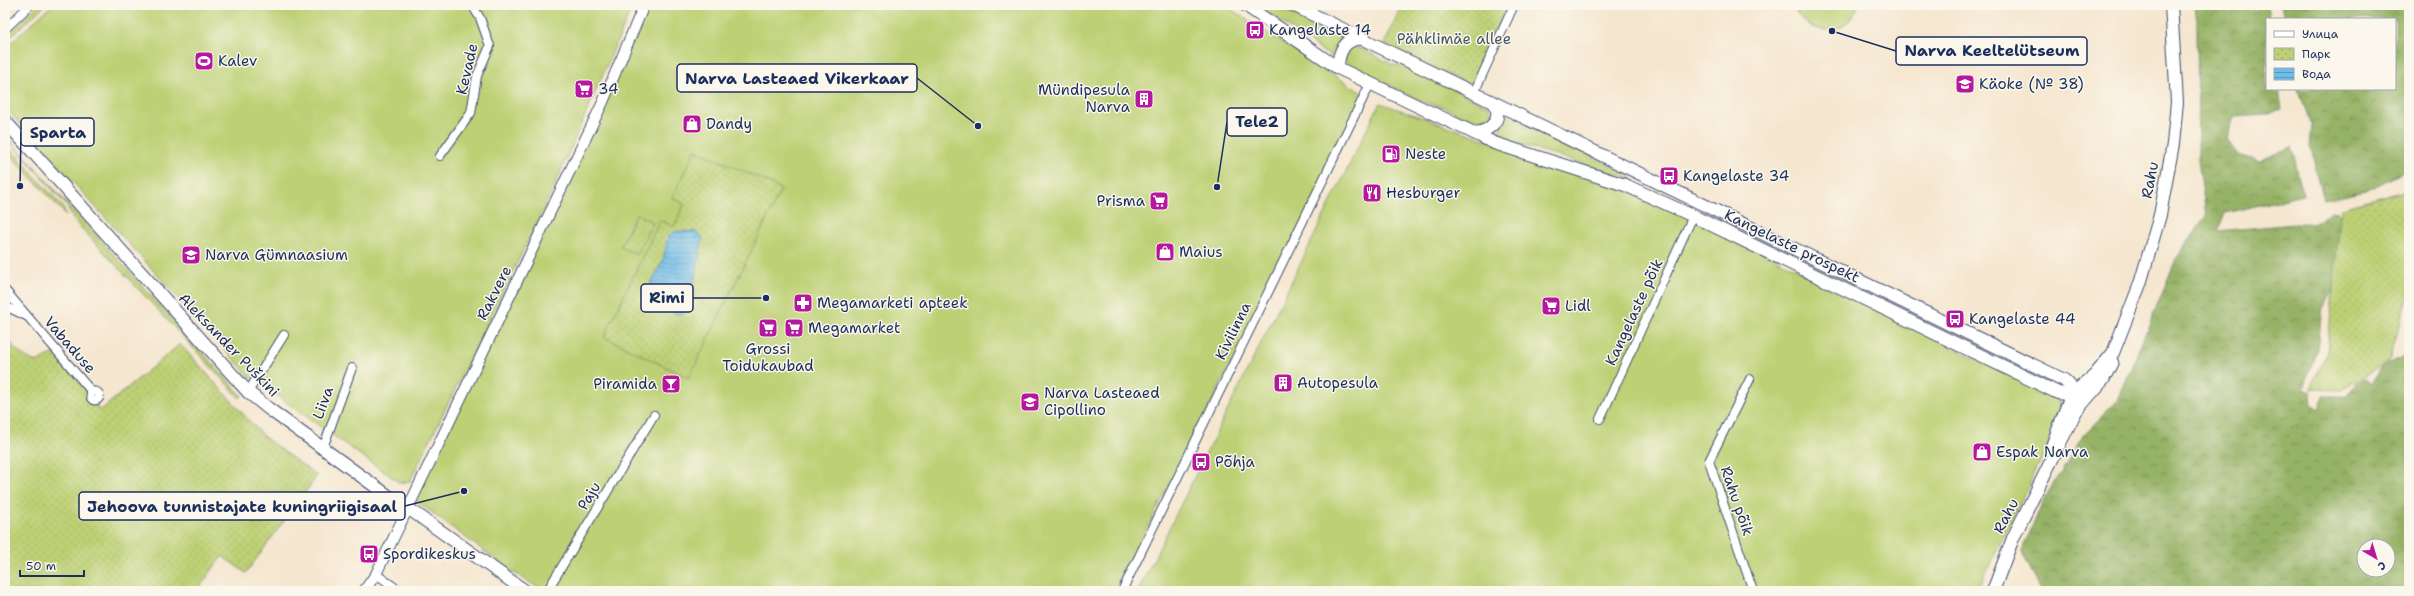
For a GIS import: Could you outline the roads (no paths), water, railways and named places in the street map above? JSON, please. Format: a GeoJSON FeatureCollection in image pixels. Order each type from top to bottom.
{"type":"FeatureCollection","features":[{"type":"Feature","properties":{"kind":"main road","name":"Kangelaste prospekt"},"geometry":{"type":"LineString","coordinates":[[1245,5],[1338,68],[1474,134],[1494,143],[1625,185],[1693,216],[2058,393],[2073,394],[2092,392]]}},
{"type":"Feature","properties":{"kind":"main road","name":"Kangelaste prospekt"},"geometry":{"type":"LineString","coordinates":[[1293,5],[2064,380]]}},
{"type":"Feature","properties":{"kind":"main road","name":"Rahu"},"geometry":{"type":"LineString","coordinates":[[2070,410],[2092,392],[2109,370],[2113,353],[2148,257],[2160,215],[2173,144],[2176,102],[2171,5]]}},
{"type":"Feature","properties":{"kind":"main road"},"geometry":{"type":"LineString","coordinates":[[1338,68],[1339,56],[1345,45],[1352,40],[1364,39]]}},
{"type":"Feature","properties":{"kind":"main road"},"geometry":{"type":"LineString","coordinates":[[1474,134],[1487,131],[1495,122],[1497,111],[1492,102]]}},
{"type":"Feature","properties":{"kind":"main road","name":"Aleksander Puškini"},"geometry":{"type":"LineString","coordinates":[[5,121],[248,392],[323,448],[525,591]]}},
{"type":"Feature","properties":{"kind":"main road","name":"Rahu"},"geometry":{"type":"LineString","coordinates":[[1993,591],[2012,538],[2053,457],[2052,446],[2070,410],[2073,394],[2098,371],[2113,353]]}},
{"type":"Feature","properties":{"kind":"main road"},"geometry":{"type":"LineString","coordinates":[[2073,394],[2064,380],[2085,378],[2098,371]]}},
{"type":"Feature","properties":{"kind":"main road"},"geometry":{"type":"LineString","coordinates":[[2058,393],[2070,410]]}},
{"type":"Feature","properties":{"kind":"street"},"geometry":{"type":"LineString","coordinates":[[5,29],[30,5]]}},
{"type":"Feature","properties":{"kind":"street","name":"Kevade"},"geometry":{"type":"LineString","coordinates":[[440,156],[471,113],[477,76],[490,46],[480,18],[472,5]]}},
{"type":"Feature","properties":{"kind":"street","name":"Rakvere"},"geometry":{"type":"LineString","coordinates":[[364,591],[376,574],[603,102],[644,5]]}},
{"type":"Feature","properties":{"kind":"street"},"geometry":{"type":"LineString","coordinates":[[1474,94],[1514,5]]}},
{"type":"Feature","properties":{"kind":"street","name":"Kivilinna"},"geometry":{"type":"LineString","coordinates":[[1122,591],[1370,84]]}},
{"type":"Feature","properties":{"kind":"street","name":"Kangelaste põik"},"geometry":{"type":"LineString","coordinates":[[1600,419],[1693,216]]}},
{"type":"Feature","properties":{"kind":"street","name":"Vabaduse"},"geometry":{"type":"LineString","coordinates":[[5,290],[92,392]]}},
{"type":"Feature","properties":{"kind":"street","name":"Vabaduse"},"geometry":{"type":"LineString","coordinates":[[5,306],[26,316]]}},
{"type":"Feature","properties":{"kind":"street"},"geometry":{"type":"LineString","coordinates":[[248,392],[284,335]]}},
{"type":"Feature","properties":{"kind":"street","name":"Liiva"},"geometry":{"type":"LineString","coordinates":[[323,448],[352,368]]}},
{"type":"Feature","properties":{"kind":"street","name":"Rahu põik"},"geometry":{"type":"LineString","coordinates":[[1750,379],[1709,461],[1754,591]]}},
{"type":"Feature","properties":{"kind":"street","name":"Paju"},"geometry":{"type":"LineString","coordinates":[[547,591],[654,415]]}},
{"type":"Feature","properties":{"kind":"street"},"geometry":{"type":"LineString","coordinates":[[376,574],[400,591]]}},
{"type":"Feature","properties":{"kind":"water"},"geometry":{"type":"Polygon","coordinates":[[[674,232],[695,232],[703,237],[691,299],[683,314],[674,314],[650,285],[663,260],[668,236],[674,232]]]}},
{"type":"Feature","properties":{"kind":"place","name":"Kangelaste 14"},"geometry":{"type":"Point","coordinates":[1255,30]}},
{"type":"Feature","properties":{"kind":"place","name":"Narva Keeltelütseum"},"geometry":{"type":"Point","coordinates":[1832,31]}},
{"type":"Feature","properties":{"kind":"place","name":"Kalev"},"geometry":{"type":"Point","coordinates":[204,61]}},
{"type":"Feature","properties":{"kind":"place","name":"Käoke (№ 38)"},"geometry":{"type":"Point","coordinates":[1965,84]}},
{"type":"Feature","properties":{"kind":"place","name":"34"},"geometry":{"type":"Point","coordinates":[584,89]}},
{"type":"Feature","properties":{"kind":"place","name":"Mündipesula Narva"},"geometry":{"type":"Point","coordinates":[1144,99]}},
{"type":"Feature","properties":{"kind":"place","name":"Dandy"},"geometry":{"type":"Point","coordinates":[692,124]}},
{"type":"Feature","properties":{"kind":"place","name":"Narva Lasteaed Vikerkaar"},"geometry":{"type":"Point","coordinates":[978,126]}},
{"type":"Feature","properties":{"kind":"place","name":"Neste"},"geometry":{"type":"Point","coordinates":[1391,154]}},
{"type":"Feature","properties":{"kind":"place","name":"Kangelaste 34"},"geometry":{"type":"Point","coordinates":[1669,176]}},
{"type":"Feature","properties":{"kind":"place","name":"Sparta"},"geometry":{"type":"Point","coordinates":[20,186]}},
{"type":"Feature","properties":{"kind":"place","name":"Tele2"},"geometry":{"type":"Point","coordinates":[1217,187]}},
{"type":"Feature","properties":{"kind":"place","name":"Hesburger"},"geometry":{"type":"Point","coordinates":[1372,193]}},
{"type":"Feature","properties":{"kind":"place","name":"Prisma"},"geometry":{"type":"Point","coordinates":[1159,201]}},
{"type":"Feature","properties":{"kind":"place","name":"Maius"},"geometry":{"type":"Point","coordinates":[1165,252]}},
{"type":"Feature","properties":{"kind":"place","name":"Narva Gümnaasium"},"geometry":{"type":"Point","coordinates":[191,255]}},
{"type":"Feature","properties":{"kind":"place","name":"Rimi"},"geometry":{"type":"Point","coordinates":[766,298]}},
{"type":"Feature","properties":{"kind":"place","name":"Megamarketi apteek"},"geometry":{"type":"Point","coordinates":[803,303]}},
{"type":"Feature","properties":{"kind":"place","name":"Lidl"},"geometry":{"type":"Point","coordinates":[1551,306]}},
{"type":"Feature","properties":{"kind":"place","name":"Kangelaste 44"},"geometry":{"type":"Point","coordinates":[1955,319]}},
{"type":"Feature","properties":{"kind":"place","name":"Grossi Toidukaubad"},"geometry":{"type":"Point","coordinates":[768,328]}},
{"type":"Feature","properties":{"kind":"place","name":"Megamarket"},"geometry":{"type":"Point","coordinates":[794,328]}},
{"type":"Feature","properties":{"kind":"place","name":"Autopesula"},"geometry":{"type":"Point","coordinates":[1283,383]}},
{"type":"Feature","properties":{"kind":"place","name":"Piramida"},"geometry":{"type":"Point","coordinates":[671,384]}},
{"type":"Feature","properties":{"kind":"place","name":"Narva Lasteaed Cipollino"},"geometry":{"type":"Point","coordinates":[1030,402]}},
{"type":"Feature","properties":{"kind":"place","name":"Espak Narva"},"geometry":{"type":"Point","coordinates":[1982,452]}},
{"type":"Feature","properties":{"kind":"place","name":"Põhja"},"geometry":{"type":"Point","coordinates":[1201,462]}},
{"type":"Feature","properties":{"kind":"place","name":"Jehoova tunnistajate kuningriigisaal"},"geometry":{"type":"Point","coordinates":[464,491]}},
{"type":"Feature","properties":{"kind":"place","name":"Spordikeskus"},"geometry":{"type":"Point","coordinates":[369,554]}},
{"type":"Feature","properties":{"kind":"park label","name":"Pähklimäe allee"},"geometry":{"type":"Point","coordinates":[1454,39]}}]}
